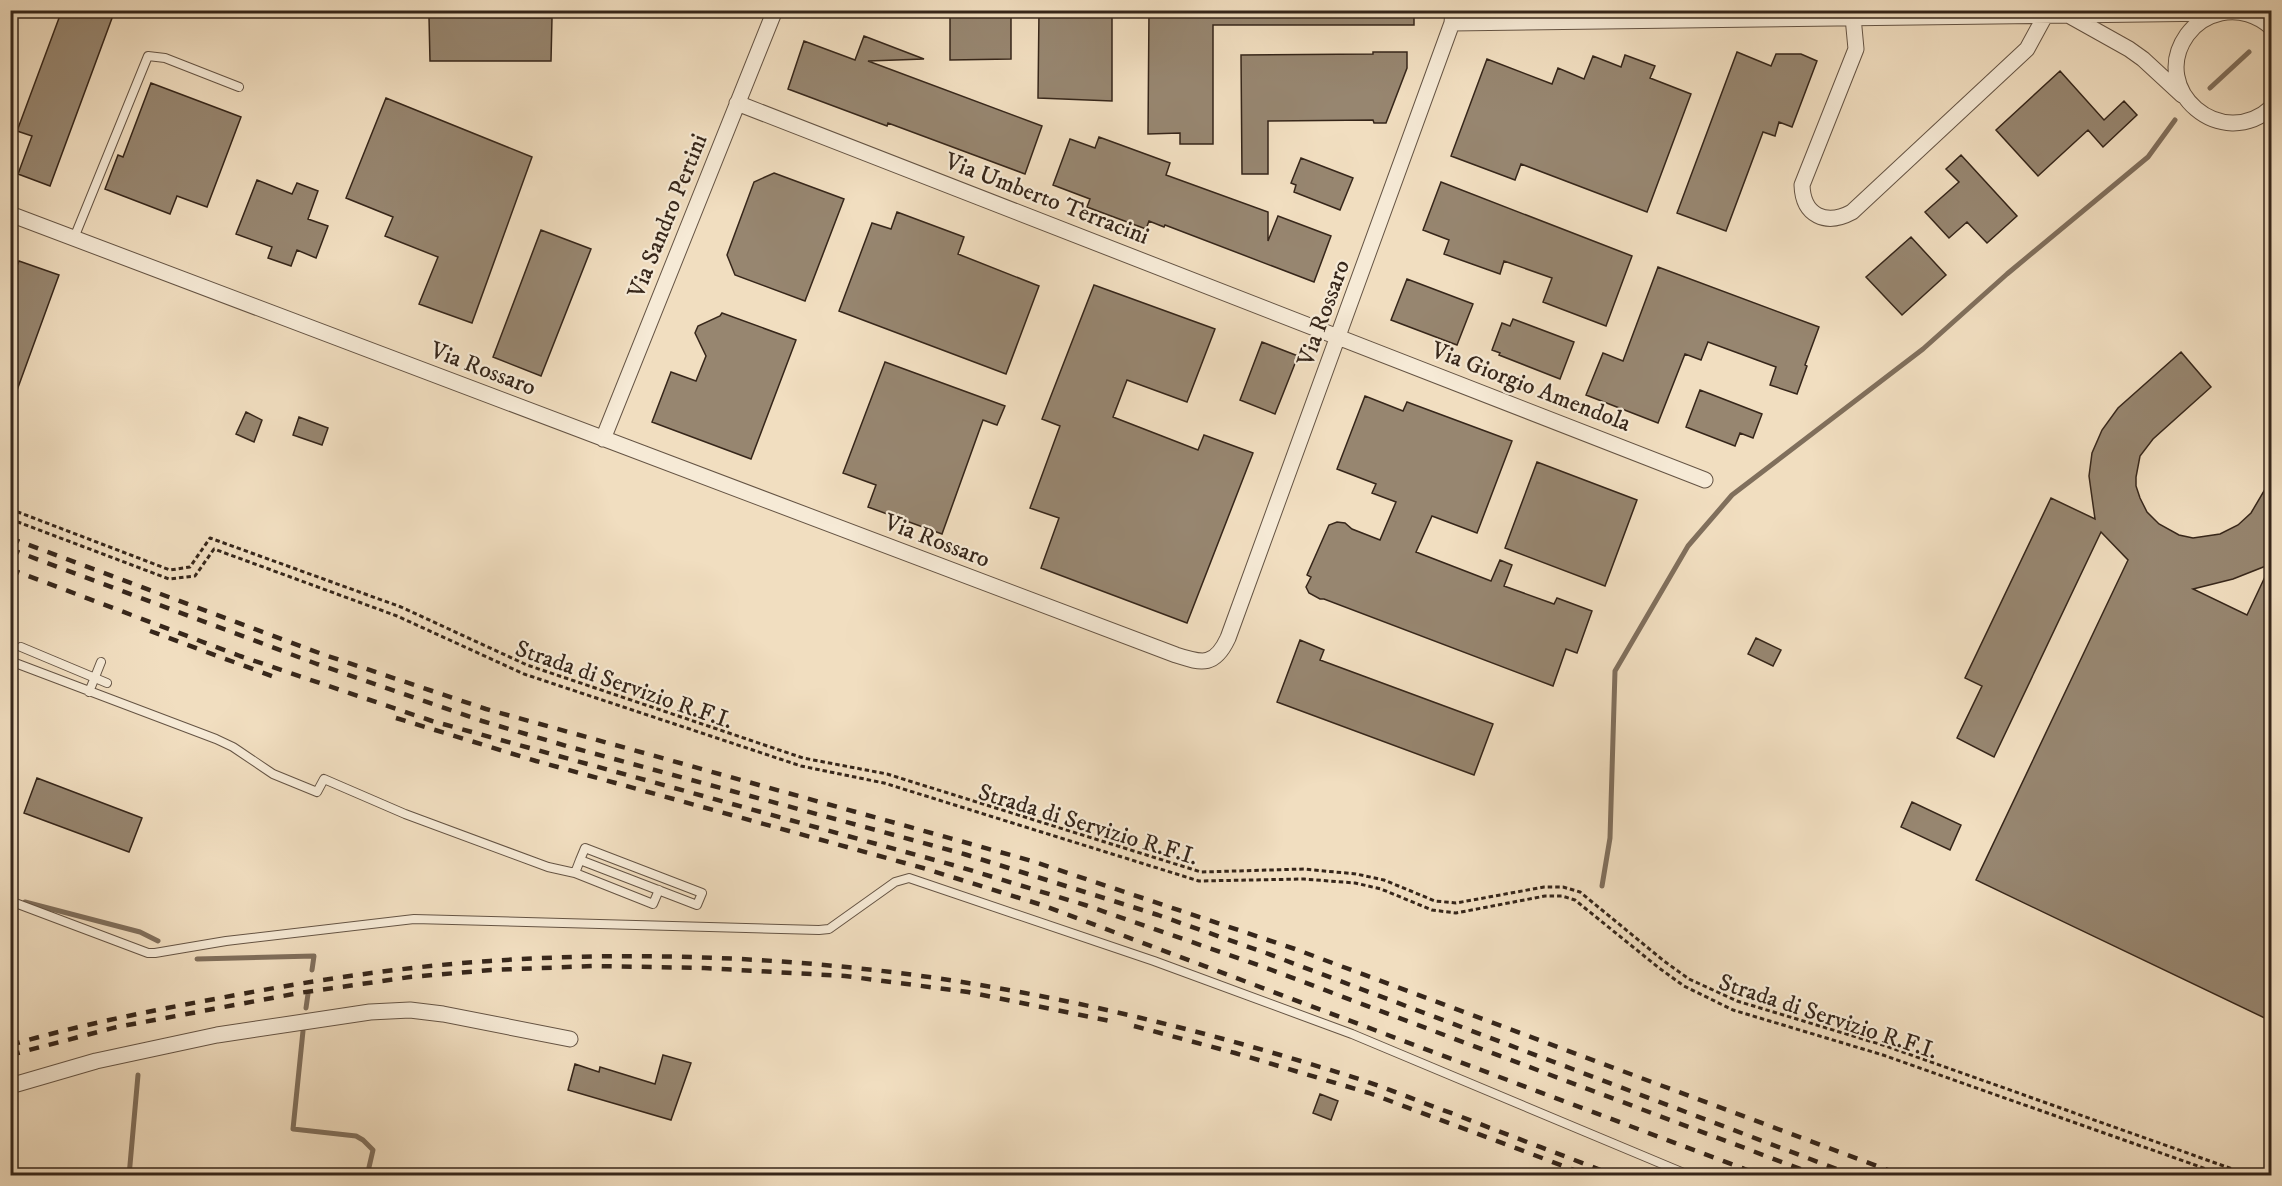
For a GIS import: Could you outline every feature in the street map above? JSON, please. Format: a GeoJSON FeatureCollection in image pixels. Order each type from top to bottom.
{"type":"FeatureCollection","features":[{"type":"Feature","properties":{"kind":"street","name":"Via Sandro Pertini"},"geometry":{"type":"LineString","coordinates":[[603,439],[775,10]]}},
{"type":"Feature","properties":{"kind":"street"},"geometry":{"type":"LineString","coordinates":[[1452,17],[2045,16],[2238,12],[2271,16]]}},
{"type":"Feature","properties":{"kind":"street"},"geometry":{"type":"LineString","coordinates":[[2257,13],[2271,28]]}},
{"type":"Feature","properties":{"kind":"street"},"geometry":{"type":"LineString","coordinates":[[2186,99],[2177,74],[2180,49],[2193,28],[2205,19],[2219,14]]}},
{"type":"Feature","properties":{"kind":"street"},"geometry":{"type":"LineString","coordinates":[[2067,15],[2136,54],[2205,116],[2222,122],[2248,121],[2270,112]]}},
{"type":"Feature","properties":{"kind":"street"},"geometry":{"type":"LineString","coordinates":[[1853,17],[1856,49],[1802,185],[1803,198],[1809,208],[1818,216],[1828,219],[1840,218],[1852,212],[2027,49],[2045,16]]}},
{"type":"Feature","properties":{"kind":"street","name":"Via Rossaro"},"geometry":{"type":"LineString","coordinates":[[10,214],[1176,655],[1204,662],[1218,655],[1228,638],[1340,337],[1452,17]]}},
{"type":"Feature","properties":{"kind":"street","name":"Via Umberto Terracini"},"geometry":{"type":"LineString","coordinates":[[737,103],[1340,337]]}},
{"type":"Feature","properties":{"kind":"street","name":"Via Giorgio Amendola"},"geometry":{"type":"LineString","coordinates":[[1340,337],[1706,480]]}},
{"type":"Feature","properties":{"kind":"street"},"geometry":{"type":"LineString","coordinates":[[10,1086],[96,1061],[206,1037],[370,1012],[410,1010],[443,1014],[570,1040]]}},
{"type":"Feature","properties":{"kind":"lane"},"geometry":{"type":"LineString","coordinates":[[74,238],[148,56],[165,58],[239,87]]}},
{"type":"Feature","properties":{"kind":"lane"},"geometry":{"type":"LineString","coordinates":[[21,647],[107,683]]}},
{"type":"Feature","properties":{"kind":"lane"},"geometry":{"type":"LineString","coordinates":[[10,661],[216,739],[233,747],[273,774],[316,792],[324,779],[405,814],[548,867],[575,873],[653,904],[659,891]]}},
{"type":"Feature","properties":{"kind":"lane"},"geometry":{"type":"LineString","coordinates":[[89,692],[101,662]]}},
{"type":"Feature","properties":{"kind":"lane"},"geometry":{"type":"LineString","coordinates":[[575,873],[580,860],[585,848],[702,893],[697,905],[580,860]]}},
{"type":"Feature","properties":{"kind":"lane"},"geometry":{"type":"LineString","coordinates":[[10,901],[148,953],[226,941],[414,920],[819,930],[829,929],[895,882],[909,878],[1154,961],[1352,1034],[1691,1176]]}},
{"type":"Feature","properties":{"kind":"path"},"geometry":{"type":"LineString","coordinates":[[10,509],[170,570],[190,567],[210,538],[401,607],[527,665],[803,758],[887,774],[1201,872],[1304,869],[1356,874],[1384,880],[1435,901],[1456,903],[1544,887],[1563,886],[1580,892],[1664,961],[1689,978],[1737,1001],[1886,1046],[2252,1176]]}},
{"type":"Feature","properties":{"kind":"path","name":"Strada di Servizio R.F.I."},"geometry":{"type":"LineString","coordinates":[[10,519],[169,579],[195,576],[214,549],[397,616],[524,674],[801,766],[884,783],[1199,881],[1304,879],[1355,883],[1381,889],[1432,910],[1456,913],[1545,896],[1562,896],[1575,900],[1684,986],[1733,1010],[1883,1055],[2226,1176]]}},
{"type":"Feature","properties":{"kind":"building"},"geometry":{"type":"Polygon","coordinates":[[[62,10],[115,10],[50,186],[18,174],[32,136],[17,131],[62,10]]]}},
{"type":"Feature","properties":{"kind":"building"},"geometry":{"type":"Polygon","coordinates":[[[950,10],[1011,10],[1011,59],[950,60],[950,10]]]}},
{"type":"Feature","properties":{"kind":"building"},"geometry":{"type":"Polygon","coordinates":[[[1039,10],[1112,10],[1112,101],[1038,98],[1039,10]]]}},
{"type":"Feature","properties":{"kind":"building"},"geometry":{"type":"Polygon","coordinates":[[[1149,10],[1414,10],[1414,25],[1213,25],[1213,144],[1180,144],[1180,133],[1148,134],[1149,10]]]}},
{"type":"Feature","properties":{"kind":"building"},"geometry":{"type":"Polygon","coordinates":[[[429,17],[552,18],[551,61],[430,61],[429,17]]]}},
{"type":"Feature","properties":{"kind":"building"},"geometry":{"type":"Polygon","coordinates":[[[864,36],[924,59],[868,61],[1042,126],[1025,174],[788,89],[804,41],[855,60],[864,36]]]}},
{"type":"Feature","properties":{"kind":"building"},"geometry":{"type":"Polygon","coordinates":[[[1373,52],[1407,52],[1407,68],[1386,123],[1374,123],[1373,120],[1268,121],[1268,174],[1242,174],[1241,55],[1373,54],[1373,52]]]}},
{"type":"Feature","properties":{"kind":"building"},"geometry":{"type":"Polygon","coordinates":[[[1737,52],[1771,66],[1776,54],[1801,54],[1817,61],[1792,127],[1779,122],[1775,136],[1763,132],[1726,231],[1677,213],[1737,52]]]}},
{"type":"Feature","properties":{"kind":"building"},"geometry":{"type":"Polygon","coordinates":[[[1625,55],[1655,66],[1650,78],[1691,94],[1647,212],[1521,164],[1515,180],[1451,156],[1487,59],[1552,84],[1558,68],[1584,79],[1593,56],[1621,67],[1625,55]]]}},
{"type":"Feature","properties":{"kind":"building"},"geometry":{"type":"Polygon","coordinates":[[[2060,71],[2104,120],[2124,101],[2137,115],[2103,147],[2088,130],[2038,176],[1996,130],[2060,71]]]}},
{"type":"Feature","properties":{"kind":"building"},"geometry":{"type":"Polygon","coordinates":[[[151,83],[241,117],[207,207],[177,196],[170,214],[105,189],[118,155],[123,157],[151,83]]]}},
{"type":"Feature","properties":{"kind":"building"},"geometry":{"type":"Polygon","coordinates":[[[386,98],[532,157],[472,323],[419,304],[438,257],[385,236],[393,217],[346,198],[386,98]]]}},
{"type":"Feature","properties":{"kind":"building"},"geometry":{"type":"Polygon","coordinates":[[[1099,137],[1170,163],[1166,175],[1268,212],[1268,241],[1278,216],[1331,236],[1314,282],[1165,225],[1164,227],[1149,221],[1146,229],[1087,207],[1090,199],[1053,185],[1070,139],[1095,148],[1099,137]]]}},
{"type":"Feature","properties":{"kind":"building"},"geometry":{"type":"Polygon","coordinates":[[[1961,155],[2017,216],[1987,243],[1967,222],[1949,238],[1925,212],[1959,182],[1946,169],[1961,155]]]}},
{"type":"Feature","properties":{"kind":"building"},"geometry":{"type":"Polygon","coordinates":[[[1301,158],[1353,178],[1340,210],[1294,192],[1296,185],[1291,183],[1301,158]]]}},
{"type":"Feature","properties":{"kind":"building"},"geometry":{"type":"Polygon","coordinates":[[[774,173],[844,199],[805,301],[735,275],[727,255],[754,182],[774,173]]]}},
{"type":"Feature","properties":{"kind":"building"},"geometry":{"type":"Polygon","coordinates":[[[257,180],[292,194],[297,183],[318,191],[308,219],[328,226],[316,258],[297,250],[291,266],[268,258],[272,247],[236,234],[257,180]]]}},
{"type":"Feature","properties":{"kind":"building"},"geometry":{"type":"Polygon","coordinates":[[[1441,182],[1632,256],[1606,326],[1543,302],[1552,278],[1504,261],[1500,274],[1444,254],[1449,240],[1423,230],[1441,182]]]}},
{"type":"Feature","properties":{"kind":"building"},"geometry":{"type":"Polygon","coordinates":[[[897,212],[964,237],[958,254],[1039,286],[1006,374],[839,311],[872,223],[891,229],[897,212]]]}},
{"type":"Feature","properties":{"kind":"building"},"geometry":{"type":"Polygon","coordinates":[[[541,230],[591,249],[541,376],[493,357],[541,230]]]}},
{"type":"Feature","properties":{"kind":"building"},"geometry":{"type":"Polygon","coordinates":[[[1911,237],[1946,275],[1902,315],[1866,277],[1911,237]]]}},
{"type":"Feature","properties":{"kind":"building"},"geometry":{"type":"Polygon","coordinates":[[[19,261],[59,275],[12,404],[10,404],[10,283],[19,261]]]}},
{"type":"Feature","properties":{"kind":"building"},"geometry":{"type":"Polygon","coordinates":[[[1658,267],[1819,327],[1797,394],[1770,385],[1776,367],[1708,342],[1701,360],[1685,354],[1658,423],[1586,395],[1603,353],[1623,361],[1658,267]]]}},
{"type":"Feature","properties":{"kind":"building"},"geometry":{"type":"Polygon","coordinates":[[[1407,279],[1473,304],[1457,345],[1391,320],[1407,279]]]}},
{"type":"Feature","properties":{"kind":"building"},"geometry":{"type":"Polygon","coordinates":[[[1094,285],[1215,329],[1187,402],[1127,380],[1113,417],[1198,450],[1204,435],[1253,453],[1187,623],[1041,568],[1059,518],[1030,508],[1060,426],[1042,419],[1094,285]]]}},
{"type":"Feature","properties":{"kind":"building"},"geometry":{"type":"Polygon","coordinates":[[[722,313],[796,340],[751,459],[652,422],[671,372],[696,381],[706,356],[695,333],[698,326],[722,313]]]}},
{"type":"Feature","properties":{"kind":"building"},"geometry":{"type":"Polygon","coordinates":[[[1513,319],[1574,342],[1560,379],[1499,355],[1500,353],[1492,350],[1502,323],[1510,326],[1513,319]]]}},
{"type":"Feature","properties":{"kind":"building"},"geometry":{"type":"Polygon","coordinates":[[[1262,342],[1298,356],[1275,414],[1240,400],[1262,342]]]}},
{"type":"Feature","properties":{"kind":"building"},"geometry":{"type":"Polygon","coordinates":[[[2181,352],[2211,387],[2153,439],[2140,456],[2136,486],[2140,498],[2147,512],[2159,524],[2179,535],[2193,538],[2220,534],[2238,525],[2251,513],[2271,479],[2271,564],[2271,1021],[1976,880],[2128,560],[2101,532],[1994,757],[1957,738],[1982,686],[1965,678],[2051,498],[2095,519],[2089,476],[2092,453],[2102,430],[2118,408],[2181,352]],[[2271,564],[2233,579],[2193,589],[2247,615],[2271,564]]]}},
{"type":"Feature","properties":{"kind":"building"},"geometry":{"type":"Polygon","coordinates":[[[885,362],[1005,406],[997,425],[983,420],[942,534],[868,507],[876,485],[843,473],[885,362]]]}},
{"type":"Feature","properties":{"kind":"building"},"geometry":{"type":"Polygon","coordinates":[[[1700,390],[1762,414],[1753,438],[1740,433],[1735,446],[1686,427],[1700,390]]]}},
{"type":"Feature","properties":{"kind":"building"},"geometry":{"type":"Polygon","coordinates":[[[1365,396],[1403,411],[1407,402],[1512,441],[1477,533],[1432,516],[1416,552],[1491,581],[1500,560],[1512,565],[1504,586],[1554,604],[1557,598],[1592,611],[1577,653],[1566,649],[1553,686],[1309,593],[1306,587],[1311,577],[1307,575],[1329,525],[1337,522],[1345,523],[1352,529],[1380,540],[1396,502],[1372,493],[1376,484],[1337,469],[1365,396]]]}},
{"type":"Feature","properties":{"kind":"building"},"geometry":{"type":"Polygon","coordinates":[[[246,412],[262,420],[254,442],[236,434],[246,412]]]}},
{"type":"Feature","properties":{"kind":"building"},"geometry":{"type":"Polygon","coordinates":[[[299,417],[328,428],[322,445],[293,435],[299,417]]]}},
{"type":"Feature","properties":{"kind":"building"},"geometry":{"type":"Polygon","coordinates":[[[1537,462],[1637,500],[1605,586],[1505,548],[1537,462]]]}},
{"type":"Feature","properties":{"kind":"building"},"geometry":{"type":"Polygon","coordinates":[[[1756,638],[1781,650],[1773,666],[1748,654],[1756,638]]]}},
{"type":"Feature","properties":{"kind":"building"},"geometry":{"type":"Polygon","coordinates":[[[1300,640],[1324,650],[1320,660],[1493,724],[1474,775],[1277,702],[1300,640]]]}},
{"type":"Feature","properties":{"kind":"building"},"geometry":{"type":"Polygon","coordinates":[[[37,778],[142,818],[129,852],[24,813],[37,778]]]}},
{"type":"Feature","properties":{"kind":"building"},"geometry":{"type":"Polygon","coordinates":[[[1912,802],[1961,825],[1950,850],[1901,827],[1912,802]]]}},
{"type":"Feature","properties":{"kind":"building"},"geometry":{"type":"Polygon","coordinates":[[[663,1055],[691,1063],[671,1120],[568,1090],[575,1064],[599,1072],[600,1067],[655,1084],[663,1055]]]}},
{"type":"Feature","properties":{"kind":"building"},"geometry":{"type":"Polygon","coordinates":[[[1320,1094],[1338,1101],[1331,1120],[1313,1113],[1320,1094]]]}},
{"type":"Feature","properties":{"kind":"waterway"},"geometry":{"type":"LineString","coordinates":[[2210,88],[2249,52]]}},
{"type":"Feature","properties":{"kind":"waterway"},"geometry":{"type":"LineString","coordinates":[[1602,886],[1610,838],[1615,671],[1688,546],[1732,495],[1923,349],[2007,274],[2148,157],[2175,120]]}},
{"type":"Feature","properties":{"kind":"waterway"},"geometry":{"type":"LineString","coordinates":[[25,902],[140,932],[158,941]]}},
{"type":"Feature","properties":{"kind":"waterway"},"geometry":{"type":"LineString","coordinates":[[197,959],[314,956],[312,970]]}},
{"type":"Feature","properties":{"kind":"waterway"},"geometry":{"type":"LineString","coordinates":[[306,1008],[308,994]]}},
{"type":"Feature","properties":{"kind":"waterway"},"geometry":{"type":"LineString","coordinates":[[303,1031],[293,1129],[356,1136],[363,1140],[373,1150],[367,1176]]}},
{"type":"Feature","properties":{"kind":"waterway"},"geometry":{"type":"LineString","coordinates":[[129,1176],[138,1075]]}},
{"type":"Feature","properties":{"kind":"railway"},"geometry":{"type":"LineString","coordinates":[[10,538],[322,654],[486,709],[1032,861],[1295,949],[1904,1176]]}},
{"type":"Feature","properties":{"kind":"railway"},"geometry":{"type":"LineString","coordinates":[[10,549],[317,664],[482,721],[964,854],[1158,915],[1266,953],[1855,1176]]}},
{"type":"Feature","properties":{"kind":"railway"},"geometry":{"type":"LineString","coordinates":[[10,569],[240,656],[432,721],[960,867],[1085,905],[1261,966],[1819,1176]]}},
{"type":"Feature","properties":{"kind":"railway"},"geometry":{"type":"LineString","coordinates":[[150,631],[277,678]]}},
{"type":"Feature","properties":{"kind":"railway"},"geometry":{"type":"LineString","coordinates":[[396,718],[536,761],[923,868],[1042,905],[1763,1176]]}},
{"type":"Feature","properties":{"kind":"railway"},"geometry":{"type":"LineString","coordinates":[[10,1045],[88,1025],[193,1003],[321,980],[422,967],[490,961],[608,956],[729,958],[790,962],[910,974],[968,983],[1069,1002],[1170,1025],[1368,1082],[1616,1176]]}},
{"type":"Feature","properties":{"kind":"railway"},"geometry":{"type":"LineString","coordinates":[[10,1055],[117,1027],[299,993],[410,977],[491,970],[594,966],[704,968],[845,976],[968,992],[1110,1021]]}},
{"type":"Feature","properties":{"kind":"railway"},"geometry":{"type":"LineString","coordinates":[[1134,1026],[1369,1093],[1590,1176]]}}]}
